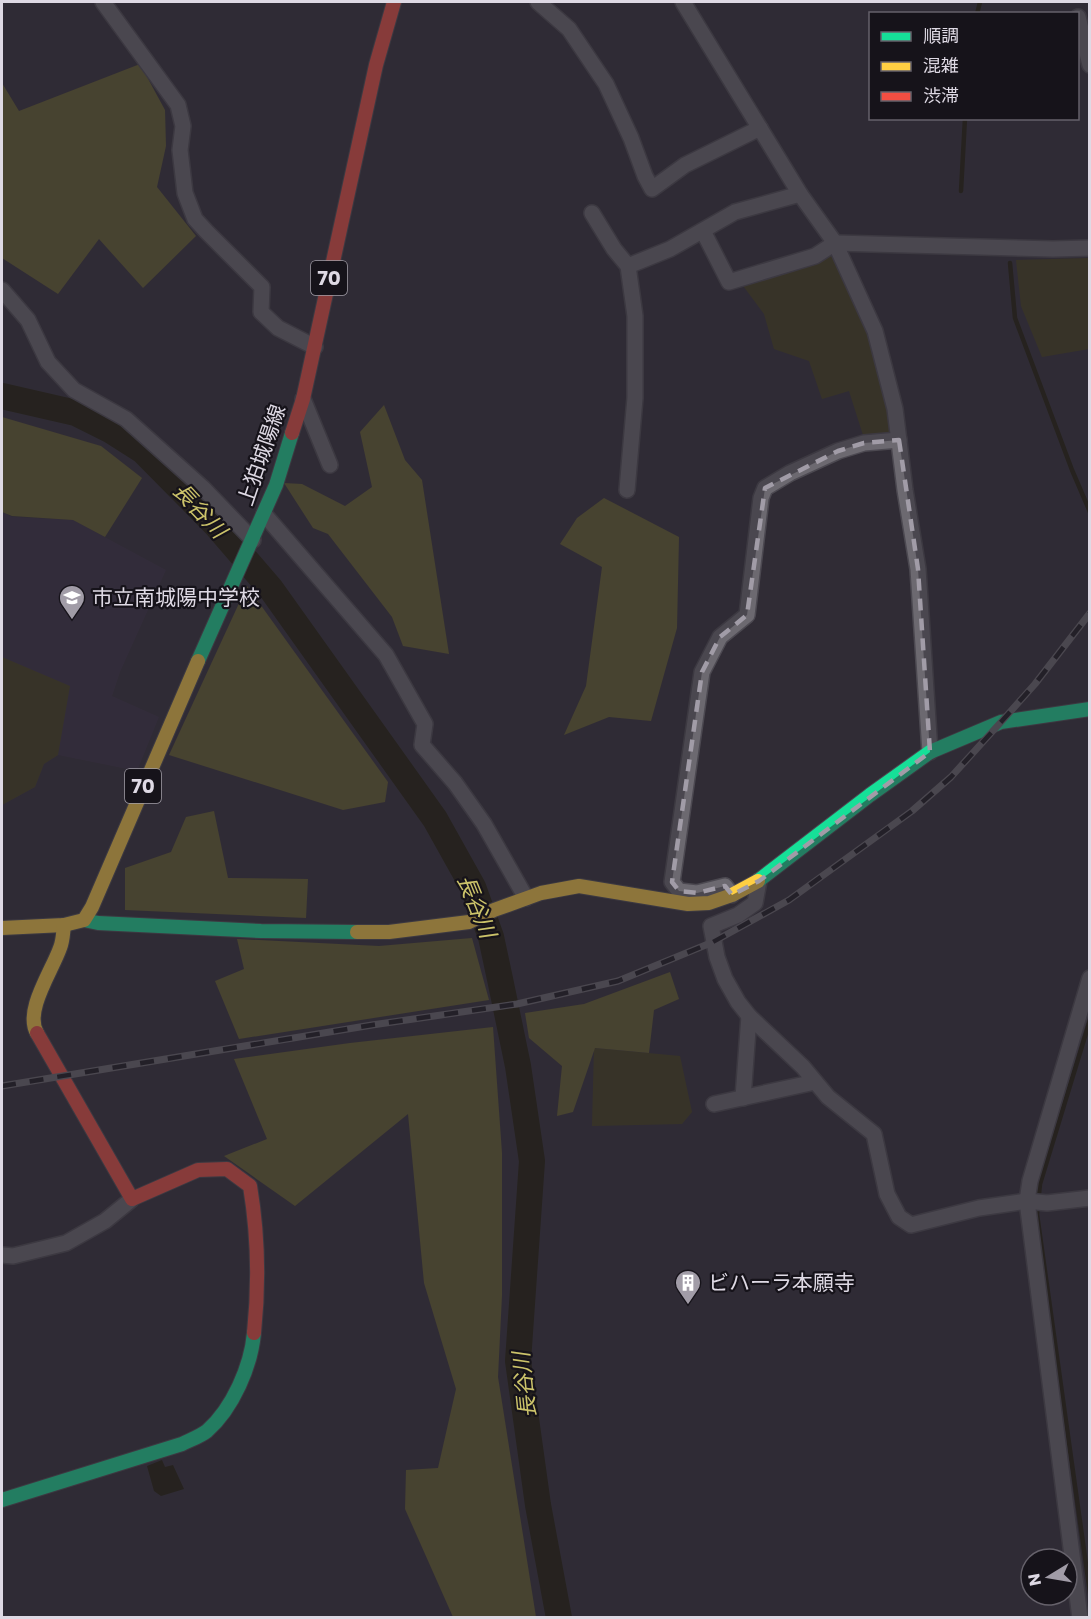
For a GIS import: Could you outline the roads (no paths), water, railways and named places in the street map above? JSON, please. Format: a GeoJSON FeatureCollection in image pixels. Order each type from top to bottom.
{"type":"FeatureCollection","features":[{"type":"Feature","properties":{"kind":"street"},"geometry":{"type":"LineString","coordinates":[[103,2],[178,105],[183,126],[180,150],[184,193],[195,219],[262,287],[261,312],[278,328],[315,347]]}},
{"type":"Feature","properties":{"kind":"street","name":"上狛城陽線"},"geometry":{"type":"LineString","coordinates":[[84,920],[92,907],[171,721],[276,485],[303,399],[376,65],[394,2]]}},
{"type":"Feature","properties":{"kind":"street"},"geometry":{"type":"LineString","coordinates":[[538,2],[569,29],[606,84],[652,189],[685,165],[760,128]]}},
{"type":"Feature","properties":{"kind":"street"},"geometry":{"type":"LineString","coordinates":[[683,2],[800,194],[835,243],[875,331],[896,409],[918,569],[930,752]]}},
{"type":"Feature","properties":{"kind":"street"},"geometry":{"type":"LineString","coordinates":[[1079,23],[1089,65]]}},
{"type":"Feature","properties":{"kind":"street"},"geometry":{"type":"LineString","coordinates":[[628,266],[670,249],[735,212],[800,194]]}},
{"type":"Feature","properties":{"kind":"street"},"geometry":{"type":"LineString","coordinates":[[592,213],[614,249],[628,266],[635,316],[635,398],[627,490]]}},
{"type":"Feature","properties":{"kind":"street"},"geometry":{"type":"LineString","coordinates":[[703,231],[729,282],[815,256],[835,243],[1089,248]]}},
{"type":"Feature","properties":{"kind":"street"},"geometry":{"type":"LineString","coordinates":[[2,291],[28,320],[48,362],[74,390],[126,418],[203,488],[251,545]]}},
{"type":"Feature","properties":{"kind":"street"},"geometry":{"type":"LineString","coordinates":[[303,399],[330,465]]}},
{"type":"Feature","properties":{"kind":"street"},"geometry":{"type":"LineString","coordinates":[[732,895],[725,886],[697,893],[679,891],[672,882],[702,672],[720,637],[747,615],[761,498],[765,488],[790,473],[838,451],[864,442],[899,440]]}},
{"type":"Feature","properties":{"kind":"street"},"geometry":{"type":"LineString","coordinates":[[264,513],[386,655],[424,724],[422,745],[455,783],[484,824],[526,898]]}},
{"type":"Feature","properties":{"kind":"street"},"geometry":{"type":"LineString","coordinates":[[2,928],[64,925],[84,920],[98,923],[261,931],[378,932],[469,922],[541,893],[579,886],[688,904],[709,903],[732,895],[759,881],[870,795],[930,752],[1001,722],[1089,709]]}},
{"type":"Feature","properties":{"kind":"street"},"geometry":{"type":"LineString","coordinates":[[759,881],[755,903],[738,915],[711,926],[717,957],[725,979],[749,1016],[803,1067],[828,1097],[874,1134],[887,1194],[899,1217],[911,1225],[979,1208],[1027,1201],[1047,1203],[1089,1198]]}},
{"type":"Feature","properties":{"kind":"street"},"geometry":{"type":"LineString","coordinates":[[64,925],[62,946],[33,1011],[34,1028],[132,1199]]}},
{"type":"Feature","properties":{"kind":"street"},"geometry":{"type":"LineString","coordinates":[[1080,1617],[1027,1201],[1030,1181],[1089,978]]}},
{"type":"Feature","properties":{"kind":"street"},"geometry":{"type":"LineString","coordinates":[[743,1098],[749,1016]]}},
{"type":"Feature","properties":{"kind":"street"},"geometry":{"type":"LineString","coordinates":[[714,1104],[815,1082]]}},
{"type":"Feature","properties":{"kind":"street"},"geometry":{"type":"LineString","coordinates":[[2,1255],[13,1256],[66,1243],[105,1221],[132,1199],[198,1170],[227,1169],[250,1186],[255,1215],[256,1306],[253,1348],[235,1397],[207,1431],[182,1444],[2,1500]]}},
{"type":"Feature","properties":{"kind":"waterway"},"geometry":{"type":"LineString","coordinates":[[978,12],[980,2]]}},
{"type":"Feature","properties":{"kind":"waterway"},"geometry":{"type":"LineString","coordinates":[[961,191],[965,120]]}},
{"type":"Feature","properties":{"kind":"waterway"},"geometry":{"type":"LineString","coordinates":[[1010,263],[1015,318],[1090,512]]}},
{"type":"Feature","properties":{"kind":"waterway","name":"長谷川"},"geometry":{"type":"LineString","coordinates":[[2,396],[76,413],[110,430],[143,451],[215,524],[271,589],[435,819],[473,887],[491,937],[518,1066],[532,1161],[518,1361],[538,1505],[559,1618]]}},
{"type":"Feature","properties":{"kind":"waterway"},"geometry":{"type":"LineString","coordinates":[[1090,1020],[1040,1184],[1037,1214],[1090,1593]]}},
{"type":"Feature","properties":{"kind":"railway"},"geometry":{"type":"LineString","coordinates":[[2,1086],[372,1025],[517,1004],[618,981],[713,942],[789,900],[912,811],[951,777],[1035,684],[1090,613]]}},
{"type":"Feature","properties":{"kind":"place","name":"市立南城陽中学校"},"geometry":{"type":"Point","coordinates":[72,621]}},
{"type":"Feature","properties":{"kind":"place","name":"ビハーラ本願寺"},"geometry":{"type":"Point","coordinates":[688,1306]}}]}
